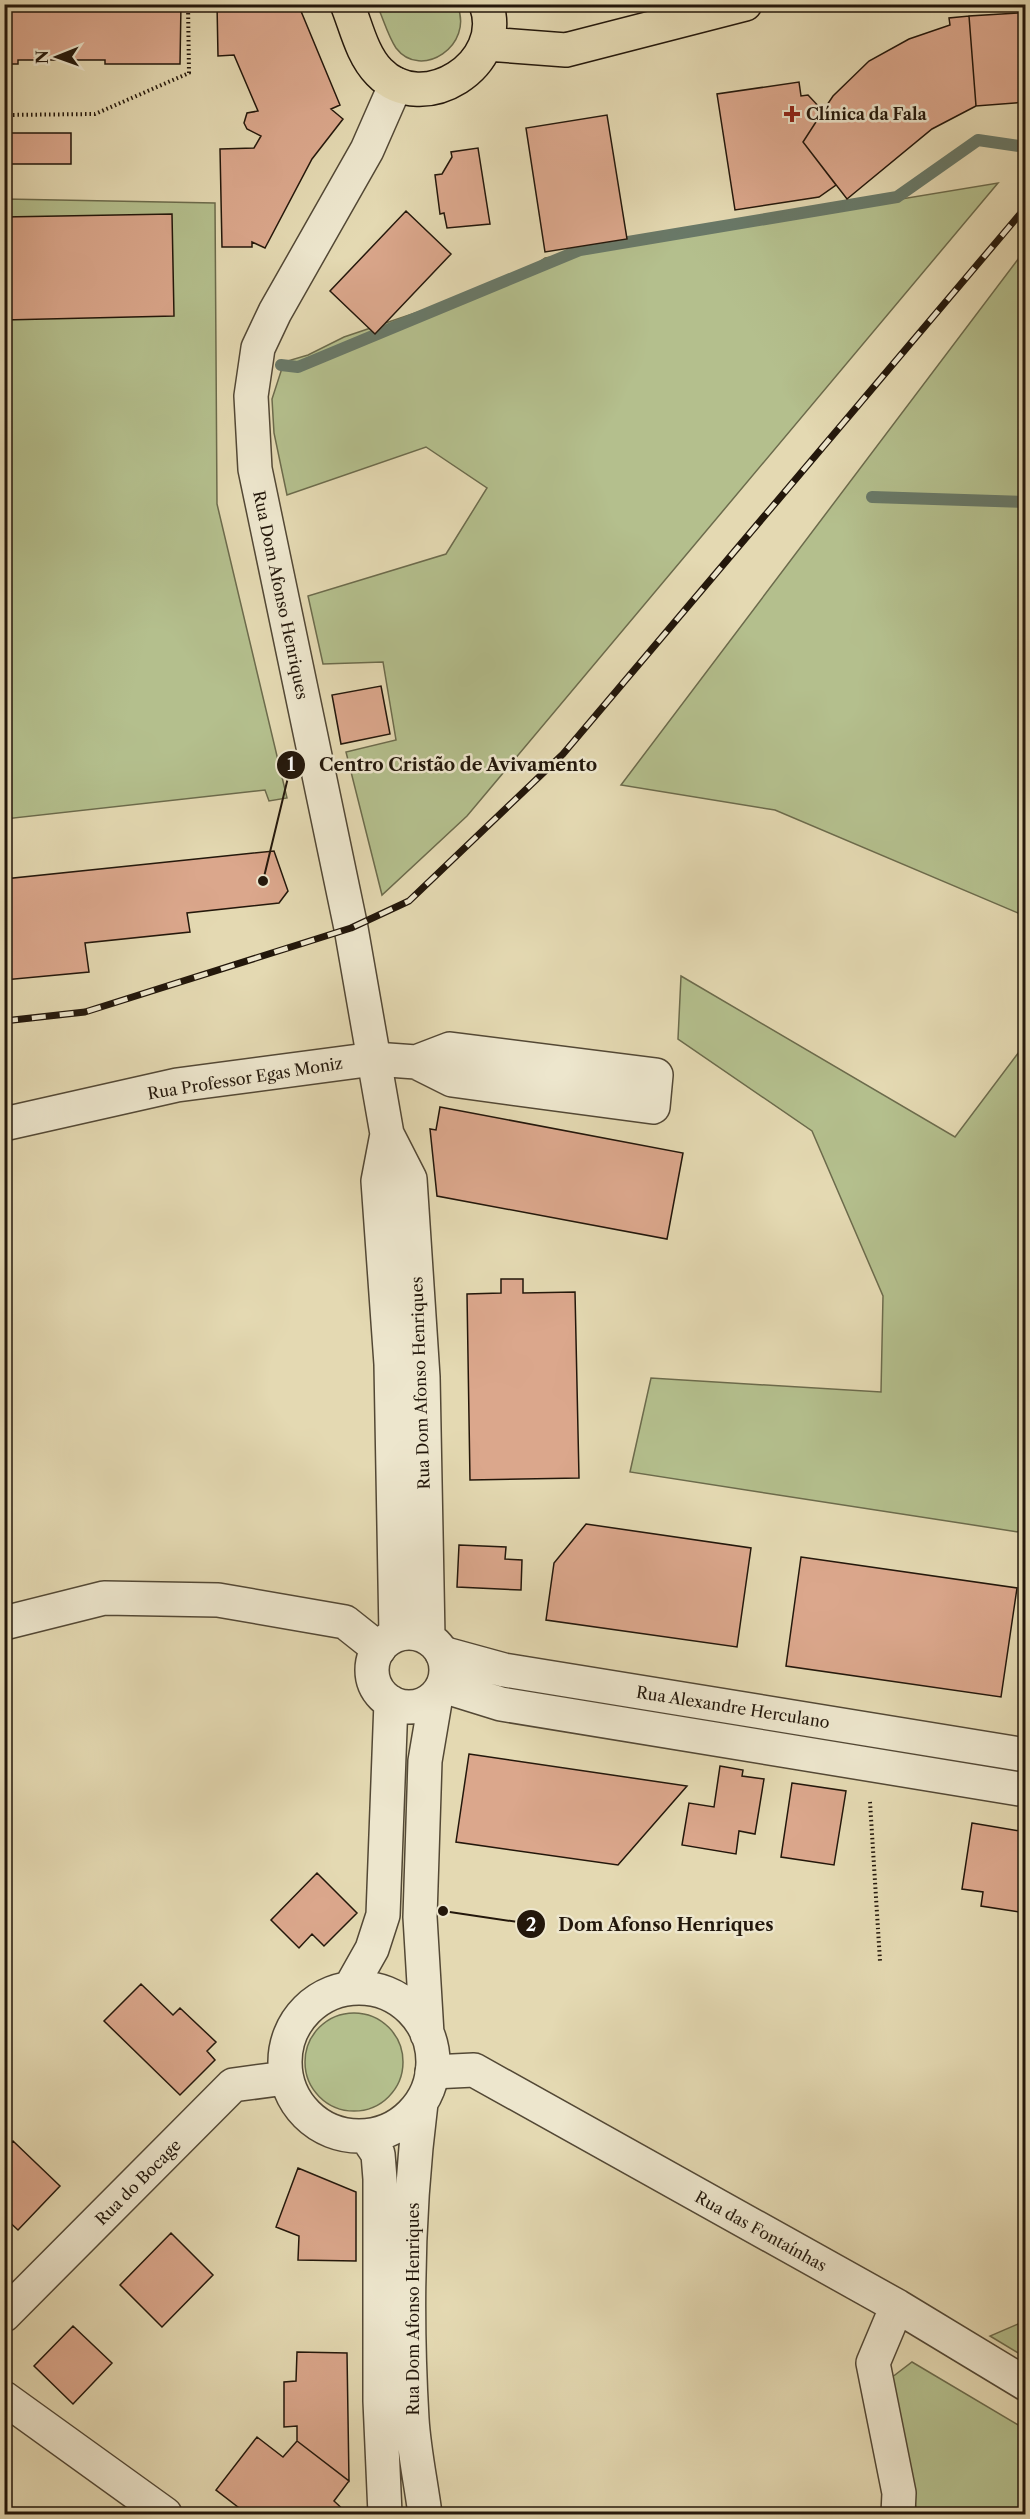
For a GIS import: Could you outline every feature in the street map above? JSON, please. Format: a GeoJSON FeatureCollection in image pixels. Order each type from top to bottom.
{"type":"FeatureCollection","features":[{"type":"Feature","properties":{"kind":"main road"},"geometry":{"type":"LineString","coordinates":[[347,4],[369,58],[379,73],[396,84],[425,89],[456,81],[476,64],[487,44],[491,29],[486,4]]}},
{"type":"Feature","properties":{"kind":"main road"},"geometry":{"type":"LineString","coordinates":[[487,44],[566,50],[745,4]]}},
{"type":"Feature","properties":{"kind":"street","name":"Rua Dom Afonso Henriques"},"geometry":{"type":"LineString","coordinates":[[396,84],[367,150],[275,312],[258,348],[251,396],[255,469],[351,928],[387,1134],[410,1179],[423,1377],[435,1645],[446,1663],[425,1761],[420,1906],[427,2034],[432,2053],[432,2072],[421,2103],[416,2146],[411,2288],[412,2420],[425,2514]]}},
{"type":"Feature","properties":{"kind":"street","name":"Rua Professor Egas Moniz"},"geometry":{"type":"LineString","coordinates":[[4,1124],[177,1085],[374,1059],[416,1062],[452,1080],[654,1107],[656,1075],[450,1049],[416,1062]]}},
{"type":"Feature","properties":{"kind":"street","name":"Rua Dom Afonso Henriques"},"geometry":{"type":"LineString","coordinates":[[387,1134],[378,1181],[391,1364],[387,1642],[372,1671],[374,1683],[381,1695],[391,1702]]}},
{"type":"Feature","properties":{"kind":"street"},"geometry":{"type":"LineString","coordinates":[[4,1623],[104,1598],[218,1600],[345,1622],[387,1642],[406,1632],[435,1645]]}},
{"type":"Feature","properties":{"kind":"street","name":"Rua Alexandre Herculano"},"geometry":{"type":"LineString","coordinates":[[435,1645],[504,1670],[1026,1755]]}},
{"type":"Feature","properties":{"kind":"street"},"geometry":{"type":"LineString","coordinates":[[350,1988],[372,1949],[384,1915],[391,1702],[415,1707],[427,1703],[440,1691]]}},
{"type":"Feature","properties":{"kind":"street","name":"Rua Alexandre Herculano"},"geometry":{"type":"LineString","coordinates":[[440,1691],[501,1704],[1026,1790]]}},
{"type":"Feature","properties":{"kind":"street","name":"Rua Dom Afonso Henriques"},"geometry":{"type":"LineString","coordinates":[[421,2103],[398,2126],[366,2136],[345,2135],[324,2128],[300,2107],[286,2078],[284,2057],[288,2037],[298,2019],[312,2003],[330,1993],[350,1988],[369,1988],[388,1993],[405,2003],[418,2017],[427,2034]]}},
{"type":"Feature","properties":{"kind":"street","name":"Rua das Fontaínhas"},"geometry":{"type":"LineString","coordinates":[[432,2072],[474,2070],[897,2306],[1026,2384]]}},
{"type":"Feature","properties":{"kind":"street","name":"Rua do Bocage"},"geometry":{"type":"LineString","coordinates":[[4,2315],[233,2085],[286,2078]]}},
{"type":"Feature","properties":{"kind":"street","name":"Rua Dom Afonso Henriques"},"geometry":{"type":"LineString","coordinates":[[366,2136],[378,2154],[380,2179],[380,2401],[385,2514]]}},
{"type":"Feature","properties":{"kind":"street"},"geometry":{"type":"LineString","coordinates":[[897,2306],[873,2363],[899,2493],[898,2514]]}},
{"type":"Feature","properties":{"kind":"street"},"geometry":{"type":"LineString","coordinates":[[4,2398],[165,2514]]}},
{"type":"Feature","properties":{"kind":"path"},"geometry":{"type":"LineString","coordinates":[[4,115],[95,114],[189,73],[188,4]]}},
{"type":"Feature","properties":{"kind":"path"},"geometry":{"type":"LineString","coordinates":[[868,1765],[880,1961]]}},
{"type":"Feature","properties":{"kind":"green space"},"geometry":{"type":"Polygon","coordinates":[[[377,5],[457,5],[461,20],[459,33],[443,54],[419,61],[407,57],[393,43],[377,5]]]}},
{"type":"Feature","properties":{"kind":"green space"},"geometry":{"type":"Polygon","coordinates":[[[998,183],[467,816],[382,895],[346,752],[396,740],[383,662],[323,664],[308,596],[446,554],[487,488],[426,447],[287,495],[274,433],[272,399],[284,362],[308,355],[344,337],[513,280],[545,258],[998,183]]]}},
{"type":"Feature","properties":{"kind":"green space"},"geometry":{"type":"Polygon","coordinates":[[[5,199],[215,203],[217,504],[287,798],[269,801],[265,790],[5,819],[5,199]]]}},
{"type":"Feature","properties":{"kind":"green space"},"geometry":{"type":"Polygon","coordinates":[[[1025,250],[1025,916],[775,810],[621,785],[1025,250]]]}},
{"type":"Feature","properties":{"kind":"green space"},"geometry":{"type":"Polygon","coordinates":[[[681,976],[955,1137],[1025,1044],[1025,1533],[630,1472],[651,1378],[881,1392],[883,1296],[812,1131],[678,1039],[681,976]]]}},
{"type":"Feature","properties":{"kind":"green space"},"geometry":{"type":"Polygon","coordinates":[[[354,2013],[373,2017],[389,2027],[399,2043],[403,2062],[399,2081],[389,2097],[373,2107],[354,2111],[335,2107],[319,2097],[309,2081],[305,2062],[309,2043],[319,2027],[335,2017],[354,2013]]]}},
{"type":"Feature","properties":{"kind":"green space"},"geometry":{"type":"Polygon","coordinates":[[[1025,2321],[1025,2357],[990,2336],[1025,2321]]]}},
{"type":"Feature","properties":{"kind":"green space"},"geometry":{"type":"Polygon","coordinates":[[[912,2362],[1025,2429],[1025,2514],[917,2514],[891,2378],[912,2362]]]}},
{"type":"Feature","properties":{"kind":"building"},"geometry":{"type":"Polygon","coordinates":[[[4,4],[181,4],[180,64],[105,64],[105,60],[18,60],[18,64],[4,64],[4,4]]]}},
{"type":"Feature","properties":{"kind":"building"},"geometry":{"type":"Polygon","coordinates":[[[217,4],[298,4],[340,105],[331,109],[343,119],[312,159],[265,248],[252,242],[252,247],[222,247],[220,149],[254,148],[261,136],[247,129],[244,123],[247,113],[258,111],[234,55],[218,56],[217,4]]]}},
{"type":"Feature","properties":{"kind":"building"},"geometry":{"type":"Polygon","coordinates":[[[1018,4],[1026,4],[1026,102],[976,106],[969,16],[1018,13],[1018,4]]]}},
{"type":"Feature","properties":{"kind":"building"},"geometry":{"type":"Polygon","coordinates":[[[969,16],[976,106],[932,129],[847,199],[803,142],[833,96],[869,61],[909,39],[950,25],[949,18],[969,16]]]}},
{"type":"Feature","properties":{"kind":"building"},"geometry":{"type":"Polygon","coordinates":[[[799,82],[801,96],[808,95],[823,111],[803,142],[836,185],[819,197],[735,210],[717,94],[799,82]]]}},
{"type":"Feature","properties":{"kind":"building"},"geometry":{"type":"Polygon","coordinates":[[[607,115],[627,239],[545,252],[526,128],[607,115]]]}},
{"type":"Feature","properties":{"kind":"building"},"geometry":{"type":"Polygon","coordinates":[[[4,133],[71,133],[71,164],[4,164],[4,133]]]}},
{"type":"Feature","properties":{"kind":"building"},"geometry":{"type":"Polygon","coordinates":[[[478,148],[490,224],[447,228],[444,213],[440,214],[435,175],[442,174],[452,157],[451,152],[478,148]]]}},
{"type":"Feature","properties":{"kind":"building"},"geometry":{"type":"Polygon","coordinates":[[[406,211],[451,254],[375,334],[330,291],[406,211]]]}},
{"type":"Feature","properties":{"kind":"building"},"geometry":{"type":"Polygon","coordinates":[[[172,214],[174,316],[4,320],[4,217],[172,214]]]}},
{"type":"Feature","properties":{"kind":"building"},"geometry":{"type":"Polygon","coordinates":[[[381,686],[390,734],[341,744],[332,695],[381,686]]]}},
{"type":"Feature","properties":{"kind":"building"},"geometry":{"type":"Polygon","coordinates":[[[274,851],[288,891],[279,903],[187,913],[190,932],[85,943],[89,972],[4,980],[4,879],[274,851]]]}},
{"type":"Feature","properties":{"kind":"building"},"geometry":{"type":"Polygon","coordinates":[[[440,1107],[683,1153],[667,1239],[437,1196],[430,1129],[436,1130],[440,1107]]]}},
{"type":"Feature","properties":{"kind":"building"},"geometry":{"type":"Polygon","coordinates":[[[501,1279],[523,1279],[523,1293],[575,1292],[579,1478],[470,1480],[467,1294],[501,1293],[501,1279]]]}},
{"type":"Feature","properties":{"kind":"building"},"geometry":{"type":"Polygon","coordinates":[[[586,1524],[751,1548],[737,1647],[546,1620],[554,1563],[586,1524]]]}},
{"type":"Feature","properties":{"kind":"building"},"geometry":{"type":"Polygon","coordinates":[[[459,1545],[506,1547],[505,1559],[522,1560],[521,1590],[457,1587],[459,1545]]]}},
{"type":"Feature","properties":{"kind":"building"},"geometry":{"type":"Polygon","coordinates":[[[801,1557],[1017,1588],[1001,1697],[786,1666],[801,1557]]]}},
{"type":"Feature","properties":{"kind":"building"},"geometry":{"type":"Polygon","coordinates":[[[469,1754],[687,1786],[618,1865],[456,1842],[469,1754]]]}},
{"type":"Feature","properties":{"kind":"building"},"geometry":{"type":"Polygon","coordinates":[[[720,1766],[743,1770],[742,1776],[764,1779],[755,1834],[739,1831],[736,1854],[682,1845],[689,1803],[714,1807],[720,1766]]]}},
{"type":"Feature","properties":{"kind":"building"},"geometry":{"type":"Polygon","coordinates":[[[792,1783],[846,1791],[834,1865],[781,1857],[792,1783]]]}},
{"type":"Feature","properties":{"kind":"building"},"geometry":{"type":"Polygon","coordinates":[[[972,1823],[1026,1832],[1026,1913],[981,1906],[983,1892],[962,1889],[972,1823]]]}},
{"type":"Feature","properties":{"kind":"building"},"geometry":{"type":"Polygon","coordinates":[[[317,1873],[357,1913],[324,1946],[312,1934],[299,1948],[271,1920],[317,1873]]]}},
{"type":"Feature","properties":{"kind":"building"},"geometry":{"type":"Polygon","coordinates":[[[141,1984],[173,2015],[180,2008],[216,2042],[207,2051],[215,2060],[180,2095],[104,2021],[141,1984]]]}},
{"type":"Feature","properties":{"kind":"building"},"geometry":{"type":"Polygon","coordinates":[[[13,2141],[60,2186],[18,2230],[4,2217],[4,2150],[13,2141]]]}},
{"type":"Feature","properties":{"kind":"building"},"geometry":{"type":"Polygon","coordinates":[[[298,2168],[356,2192],[356,2261],[298,2260],[299,2236],[276,2227],[298,2168]]]}},
{"type":"Feature","properties":{"kind":"building"},"geometry":{"type":"Polygon","coordinates":[[[171,2233],[213,2275],[162,2327],[120,2285],[171,2233]]]}},
{"type":"Feature","properties":{"kind":"building"},"geometry":{"type":"Polygon","coordinates":[[[73,2326],[112,2363],[73,2404],[34,2366],[73,2326]]]}},
{"type":"Feature","properties":{"kind":"building"},"geometry":{"type":"Polygon","coordinates":[[[297,2352],[347,2353],[349,2481],[297,2441],[297,2426],[284,2427],[284,2382],[296,2381],[297,2352]]]}},
{"type":"Feature","properties":{"kind":"building"},"geometry":{"type":"Polygon","coordinates":[[[257,2437],[283,2457],[297,2441],[349,2481],[334,2501],[348,2514],[247,2514],[216,2490],[257,2437]]]}},
{"type":"Feature","properties":{"kind":"waterway"},"geometry":{"type":"LineString","coordinates":[[281,365],[298,367],[580,250],[897,197],[978,140],[1026,147]]}},
{"type":"Feature","properties":{"kind":"waterway"},"geometry":{"type":"LineString","coordinates":[[872,497],[1026,502]]}},
{"type":"Feature","properties":{"kind":"railway"},"geometry":{"type":"LineString","coordinates":[[4,1021],[85,1012],[351,928],[409,901],[563,754],[1026,207]]}},
{"type":"Feature","properties":{"kind":"place","name":"Clínica da Fala"},"geometry":{"type":"Point","coordinates":[792,114]}},
{"type":"Feature","properties":{"kind":"place","name":"Centro Cristão de Avivamento"},"geometry":{"type":"Point","coordinates":[263,881]}},
{"type":"Feature","properties":{"kind":"place","name":"Dom Afonso Henriques"},"geometry":{"type":"Point","coordinates":[443,1911]}}]}
